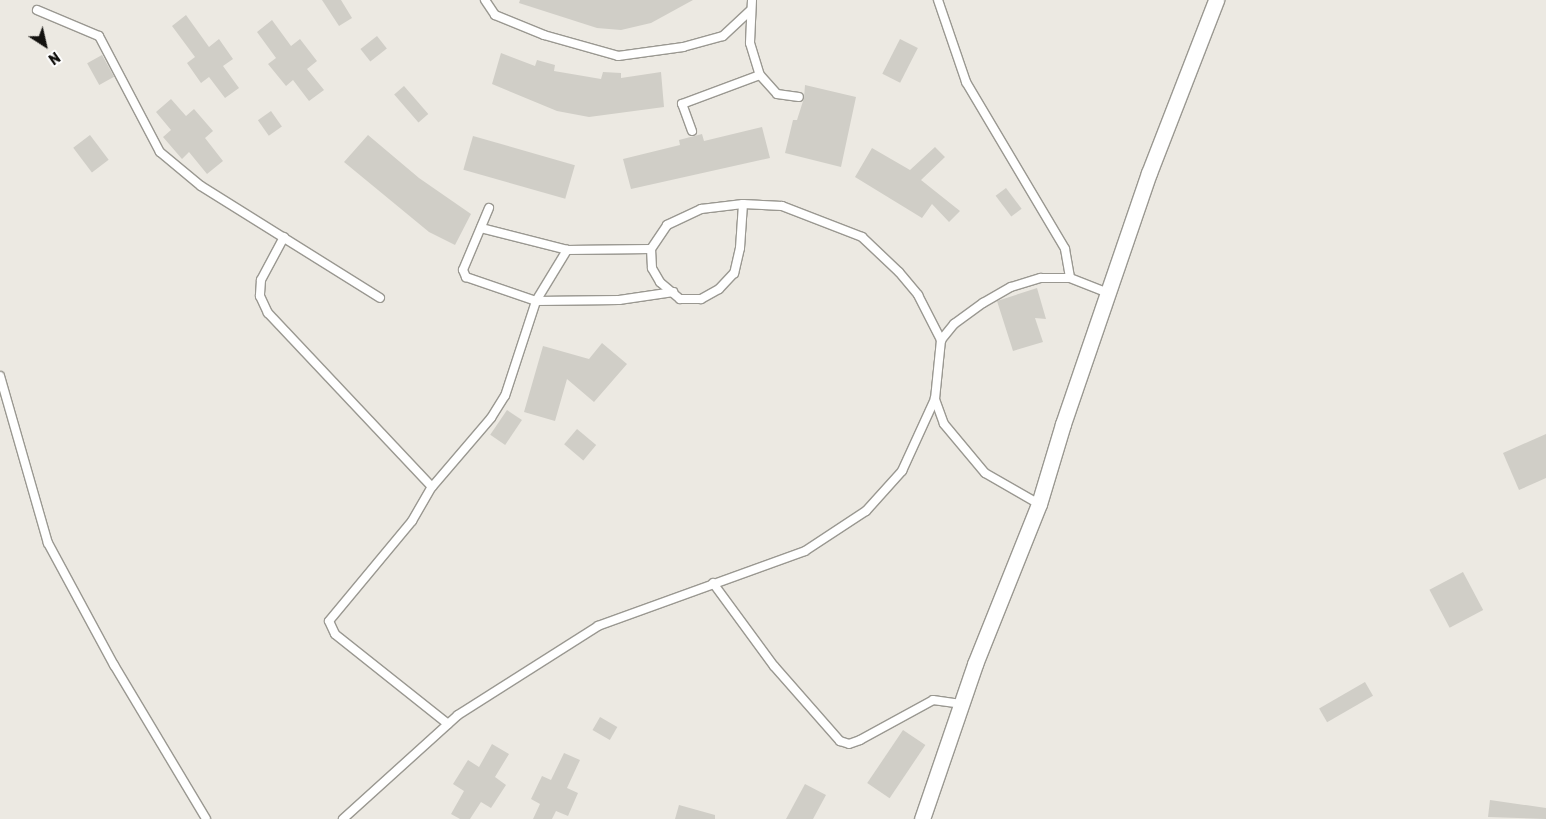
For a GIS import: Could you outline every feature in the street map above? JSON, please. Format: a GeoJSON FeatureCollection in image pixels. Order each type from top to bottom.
{"type":"FeatureCollection","features":[{"type":"Feature","properties":{"kind":"street"},"geometry":{"type":"LineString","coordinates":[[922,819],[961,704],[1039,504],[1149,173],[1216,0]]}},
{"type":"Feature","properties":{"kind":"lane"},"geometry":{"type":"LineString","coordinates":[[485,0],[495,14],[527,28],[618,56],[683,47],[723,36],[750,11]]}},
{"type":"Feature","properties":{"kind":"lane"},"geometry":{"type":"LineString","coordinates":[[752,0],[750,43],[760,74],[777,94],[799,97]]}},
{"type":"Feature","properties":{"kind":"lane"},"geometry":{"type":"LineString","coordinates":[[938,0],[966,82],[1065,249],[1070,278]]}},
{"type":"Feature","properties":{"kind":"lane"},"geometry":{"type":"LineString","coordinates":[[37,10],[99,36],[160,152],[201,186],[380,298]]}},
{"type":"Feature","properties":{"kind":"lane"},"geometry":{"type":"LineString","coordinates":[[692,131],[682,104],[760,74]]}},
{"type":"Feature","properties":{"kind":"lane"},"geometry":{"type":"LineString","coordinates":[[343,819],[448,724],[598,626],[805,551],[866,510],[902,471],[935,399],[941,340],[918,295],[899,272],[862,237],[782,206],[743,204],[701,209],[667,225],[651,249],[652,268],[660,282],[680,299],[701,298],[719,289],[734,273],[740,248],[743,204]]}},
{"type":"Feature","properties":{"kind":"lane"},"geometry":{"type":"LineString","coordinates":[[489,208],[464,274],[536,301],[619,300],[673,292]]}},
{"type":"Feature","properties":{"kind":"lane"},"geometry":{"type":"LineString","coordinates":[[481,228],[567,250],[651,249]]}},
{"type":"Feature","properties":{"kind":"lane"},"geometry":{"type":"LineString","coordinates":[[284,237],[261,280],[260,296],[268,313],[432,487]]}},
{"type":"Feature","properties":{"kind":"lane"},"geometry":{"type":"LineString","coordinates":[[448,724],[336,634],[329,621],[412,521],[432,487],[491,418],[505,396],[536,301],[567,250]]}},
{"type":"Feature","properties":{"kind":"lane"},"geometry":{"type":"LineString","coordinates":[[941,340],[954,324],[1011,287],[1041,278],[1070,278],[1108,293]]}},
{"type":"Feature","properties":{"kind":"lane"},"geometry":{"type":"LineString","coordinates":[[0,376],[48,542],[114,664],[206,819]]}},
{"type":"Feature","properties":{"kind":"lane"},"geometry":{"type":"LineString","coordinates":[[935,399],[944,424],[985,473],[1039,504]]}},
{"type":"Feature","properties":{"kind":"lane"},"geometry":{"type":"LineString","coordinates":[[713,583],[774,666],[840,741],[849,744],[860,740],[933,700],[961,704]]}},
{"type":"Feature","properties":{"kind":"building"},"geometry":{"type":"Polygon","coordinates":[[[322,0],[341,0],[352,18],[339,26],[322,0]]]}},
{"type":"Feature","properties":{"kind":"building"},"geometry":{"type":"Polygon","coordinates":[[[520,0],[693,0],[651,23],[621,30],[597,28],[519,3],[520,0]]]}},
{"type":"Feature","properties":{"kind":"building"},"geometry":{"type":"Polygon","coordinates":[[[186,15],[209,47],[219,39],[233,59],[223,66],[239,88],[225,98],[209,77],[201,83],[187,63],[195,57],[172,26],[186,15]]]}},
{"type":"Feature","properties":{"kind":"building"},"geometry":{"type":"Polygon","coordinates":[[[272,20],[291,46],[300,39],[317,61],[307,69],[324,90],[309,101],[293,80],[286,86],[268,64],[276,58],[257,32],[272,20]]]}},
{"type":"Feature","properties":{"kind":"building"},"geometry":{"type":"Polygon","coordinates":[[[377,36],[387,49],[370,62],[360,49],[377,36]]]}},
{"type":"Feature","properties":{"kind":"building"},"geometry":{"type":"Polygon","coordinates":[[[900,39],[918,48],[900,83],[882,74],[900,39]]]}},
{"type":"Feature","properties":{"kind":"building"},"geometry":{"type":"Polygon","coordinates":[[[501,53],[535,66],[537,60],[555,65],[554,71],[601,79],[603,72],[621,73],[621,78],[661,72],[664,107],[589,117],[557,111],[492,84],[501,53]]]}},
{"type":"Feature","properties":{"kind":"building"},"geometry":{"type":"Polygon","coordinates":[[[102,55],[114,77],[99,85],[87,63],[102,55]]]}},
{"type":"Feature","properties":{"kind":"building"},"geometry":{"type":"Polygon","coordinates":[[[805,85],[856,97],[841,167],[785,153],[793,120],[797,120],[804,98],[805,85]]]}},
{"type":"Feature","properties":{"kind":"building"},"geometry":{"type":"Polygon","coordinates":[[[404,86],[428,114],[418,122],[394,95],[404,86]]]}},
{"type":"Feature","properties":{"kind":"building"},"geometry":{"type":"Polygon","coordinates":[[[171,99],[186,116],[194,109],[213,131],[205,138],[223,161],[207,174],[189,152],[182,159],[163,137],[171,130],[156,112],[171,99]]]}},
{"type":"Feature","properties":{"kind":"building"},"geometry":{"type":"Polygon","coordinates":[[[271,111],[282,127],[269,136],[258,120],[271,111]]]}},
{"type":"Feature","properties":{"kind":"building"},"geometry":{"type":"Polygon","coordinates":[[[762,127],[770,158],[631,189],[623,159],[680,145],[679,140],[702,134],[704,141],[762,127]]]}},
{"type":"Feature","properties":{"kind":"building"},"geometry":{"type":"Polygon","coordinates":[[[90,135],[109,160],[92,172],[73,148],[90,135]]]}},
{"type":"Feature","properties":{"kind":"building"},"geometry":{"type":"Polygon","coordinates":[[[368,135],[419,178],[471,214],[455,245],[429,232],[344,162],[368,135]]]}},
{"type":"Feature","properties":{"kind":"building"},"geometry":{"type":"Polygon","coordinates":[[[473,136],[575,165],[565,199],[463,170],[473,136]]]}},
{"type":"Feature","properties":{"kind":"building"},"geometry":{"type":"Polygon","coordinates":[[[935,147],[945,157],[921,180],[960,211],[949,222],[932,204],[922,218],[855,177],[872,148],[910,170],[935,147]]]}},
{"type":"Feature","properties":{"kind":"building"},"geometry":{"type":"Polygon","coordinates":[[[1006,188],[1022,209],[1011,217],[996,196],[1006,188]]]}},
{"type":"Feature","properties":{"kind":"building"},"geometry":{"type":"Polygon","coordinates":[[[1037,288],[1046,319],[1035,318],[1043,342],[1013,351],[997,301],[1037,288]]]}},
{"type":"Feature","properties":{"kind":"building"},"geometry":{"type":"Polygon","coordinates":[[[602,343],[627,364],[594,402],[567,379],[555,421],[524,412],[543,346],[589,359],[602,343]]]}},
{"type":"Feature","properties":{"kind":"building"},"geometry":{"type":"Polygon","coordinates":[[[507,410],[522,420],[505,445],[490,435],[507,410]]]}},
{"type":"Feature","properties":{"kind":"building"},"geometry":{"type":"Polygon","coordinates":[[[577,429],[596,445],[583,460],[564,444],[577,429]]]}},
{"type":"Feature","properties":{"kind":"building"},"geometry":{"type":"Polygon","coordinates":[[[1546,434],[1546,478],[1519,490],[1503,453],[1546,434]]]}},
{"type":"Feature","properties":{"kind":"building"},"geometry":{"type":"Polygon","coordinates":[[[1463,572],[1483,610],[1450,628],[1429,590],[1463,572]]]}},
{"type":"Feature","properties":{"kind":"building"},"geometry":{"type":"Polygon","coordinates":[[[1365,682],[1373,696],[1327,722],[1319,708],[1365,682]]]}},
{"type":"Feature","properties":{"kind":"building"},"geometry":{"type":"Polygon","coordinates":[[[600,717],[617,727],[610,740],[592,730],[600,717]]]}},
{"type":"Feature","properties":{"kind":"building"},"geometry":{"type":"Polygon","coordinates":[[[903,730],[925,745],[890,798],[867,783],[903,730]]]}},
{"type":"Feature","properties":{"kind":"building"},"geometry":{"type":"Polygon","coordinates":[[[492,744],[509,754],[495,777],[506,785],[491,808],[481,802],[470,819],[460,819],[451,814],[464,791],[453,784],[468,760],[479,767],[492,744]]]}},
{"type":"Feature","properties":{"kind":"building"},"geometry":{"type":"Polygon","coordinates":[[[564,753],[580,760],[567,788],[578,793],[568,816],[556,811],[552,819],[533,819],[540,804],[531,799],[542,776],[551,780],[564,753]]]}},
{"type":"Feature","properties":{"kind":"building"},"geometry":{"type":"Polygon","coordinates":[[[805,784],[826,795],[813,819],[786,819],[805,784]]]}},
{"type":"Feature","properties":{"kind":"building"},"geometry":{"type":"Polygon","coordinates":[[[1490,800],[1546,808],[1546,819],[1488,817],[1490,800]]]}},
{"type":"Feature","properties":{"kind":"building"},"geometry":{"type":"Polygon","coordinates":[[[679,805],[715,815],[715,819],[675,819],[679,805]]]}}]}
